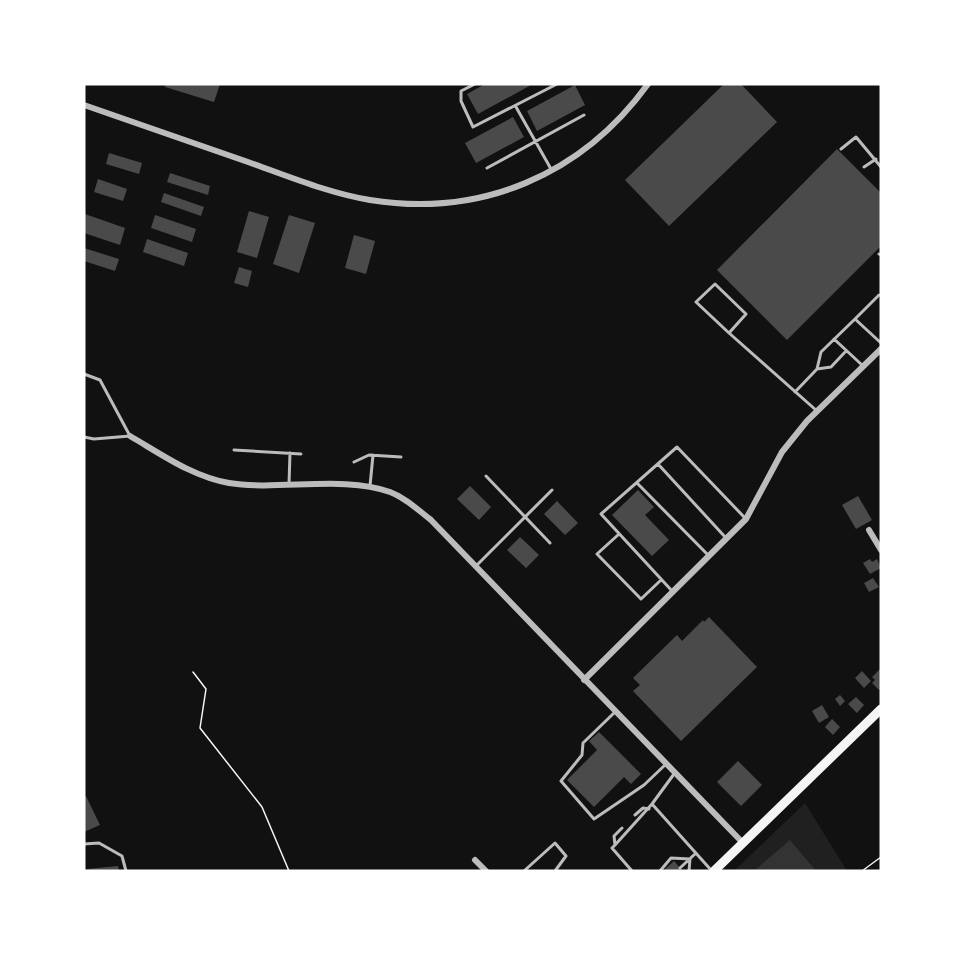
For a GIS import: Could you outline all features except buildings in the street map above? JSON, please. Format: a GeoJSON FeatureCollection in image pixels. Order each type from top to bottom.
{"type":"FeatureCollection","features":[{"type":"Feature","properties":{"kind":"main road"},"geometry":{"type":"LineString","coordinates":[[713,871],[881,709]]}},
{"type":"Feature","properties":{"kind":"street"},"geometry":{"type":"LineString","coordinates":[[84,105],[334,192],[405,205],[440,205],[470,201],[514,188],[552,171],[588,147],[617,122],[648,84]]}},
{"type":"Feature","properties":{"kind":"street"},"geometry":{"type":"LineString","coordinates":[[584,680],[746,519],[766,488],[782,452],[817,411],[881,349]]}},
{"type":"Feature","properties":{"kind":"street"},"geometry":{"type":"LineString","coordinates":[[130,436],[209,479],[232,484],[370,487],[390,492],[411,503],[743,843]]}},
{"type":"Feature","properties":{"kind":"street"},"geometry":{"type":"LineString","coordinates":[[870,530],[881,550]]}},
{"type":"Feature","properties":{"kind":"street"},"geometry":{"type":"LineString","coordinates":[[475,860],[486,871]]}},
{"type":"Feature","properties":{"kind":"lane"},"geometry":{"type":"LineString","coordinates":[[475,84],[461,91],[461,101],[474,127],[557,84]]}},
{"type":"Feature","properties":{"kind":"lane"},"geometry":{"type":"LineString","coordinates":[[516,107],[552,171]]}},
{"type":"Feature","properties":{"kind":"lane"},"geometry":{"type":"LineString","coordinates":[[487,168],[584,115]]}},
{"type":"Feature","properties":{"kind":"lane"},"geometry":{"type":"LineString","coordinates":[[842,149],[856,137],[881,167]]}},
{"type":"Feature","properties":{"kind":"lane"},"geometry":{"type":"LineString","coordinates":[[864,167],[876,159]]}},
{"type":"Feature","properties":{"kind":"lane"},"geometry":{"type":"LineString","coordinates":[[729,333],[746,314],[715,284],[696,302],[729,333],[817,411]]}},
{"type":"Feature","properties":{"kind":"lane"},"geometry":{"type":"LineString","coordinates":[[795,392],[817,369],[821,352],[879,295]]}},
{"type":"Feature","properties":{"kind":"lane"},"geometry":{"type":"LineString","coordinates":[[855,319],[881,343]]}},
{"type":"Feature","properties":{"kind":"lane"},"geometry":{"type":"LineString","coordinates":[[834,339],[863,367]]}},
{"type":"Feature","properties":{"kind":"lane"},"geometry":{"type":"LineString","coordinates":[[817,369],[831,367],[846,351]]}},
{"type":"Feature","properties":{"kind":"lane"},"geometry":{"type":"LineString","coordinates":[[84,374],[100,380],[130,436],[94,439],[84,437]]}},
{"type":"Feature","properties":{"kind":"lane"},"geometry":{"type":"LineString","coordinates":[[673,592],[601,514],[677,447],[746,519]]}},
{"type":"Feature","properties":{"kind":"lane"},"geometry":{"type":"LineString","coordinates":[[234,450],[301,454]]}},
{"type":"Feature","properties":{"kind":"lane"},"geometry":{"type":"LineString","coordinates":[[289,485],[290,453]]}},
{"type":"Feature","properties":{"kind":"lane"},"geometry":{"type":"LineString","coordinates":[[354,462],[373,455],[401,457]]}},
{"type":"Feature","properties":{"kind":"lane"},"geometry":{"type":"LineString","coordinates":[[370,487],[373,455]]}},
{"type":"Feature","properties":{"kind":"lane"},"geometry":{"type":"LineString","coordinates":[[658,464],[727,538]]}},
{"type":"Feature","properties":{"kind":"lane"},"geometry":{"type":"LineString","coordinates":[[486,476],[550,543]]}},
{"type":"Feature","properties":{"kind":"lane"},"geometry":{"type":"LineString","coordinates":[[637,483],[709,556]]}},
{"type":"Feature","properties":{"kind":"lane"},"geometry":{"type":"LineString","coordinates":[[476,567],[552,490]]}},
{"type":"Feature","properties":{"kind":"lane"},"geometry":{"type":"LineString","coordinates":[[619,534],[597,554],[640,599],[661,580]]}},
{"type":"Feature","properties":{"kind":"lane"},"geometry":{"type":"LineString","coordinates":[[615,712],[583,743],[582,756],[561,781],[594,819],[644,784],[666,764]]}},
{"type":"Feature","properties":{"kind":"lane"},"geometry":{"type":"LineString","coordinates":[[632,871],[612,848],[649,809],[675,773]]}},
{"type":"Feature","properties":{"kind":"lane"},"geometry":{"type":"LineString","coordinates":[[652,804],[713,871]]}},
{"type":"Feature","properties":{"kind":"lane"},"geometry":{"type":"LineString","coordinates":[[635,815],[643,808],[649,809]]}},
{"type":"Feature","properties":{"kind":"lane"},"geometry":{"type":"LineString","coordinates":[[615,845],[614,836],[622,828]]}},
{"type":"Feature","properties":{"kind":"lane"},"geometry":{"type":"LineString","coordinates":[[84,844],[99,843],[122,856],[126,871]]}},
{"type":"Feature","properties":{"kind":"lane"},"geometry":{"type":"LineString","coordinates":[[524,871],[555,843],[566,856],[555,871]]}},
{"type":"Feature","properties":{"kind":"lane"},"geometry":{"type":"LineString","coordinates":[[681,868],[696,853]]}},
{"type":"Feature","properties":{"kind":"lane"},"geometry":{"type":"LineString","coordinates":[[660,871],[671,858],[690,859]]}},
{"type":"Feature","properties":{"kind":"lane"},"geometry":{"type":"LineString","coordinates":[[689,871],[690,859]]}},
{"type":"Feature","properties":{"kind":"path"},"geometry":{"type":"LineString","coordinates":[[193,672],[206,689],[200,728],[262,807],[289,871]]}},
{"type":"Feature","properties":{"kind":"path"},"geometry":{"type":"LineString","coordinates":[[862,871],[881,857]]}},
{"type":"Feature","properties":{"kind":"shaded area"},"geometry":{"type":"Polygon","coordinates":[[[805,803],[847,871],[734,871],[805,803]]]}},
{"type":"Feature","properties":{"kind":"shaded area"},"geometry":{"type":"Polygon","coordinates":[[[790,840],[816,871],[754,871],[790,840]]]}}]}
